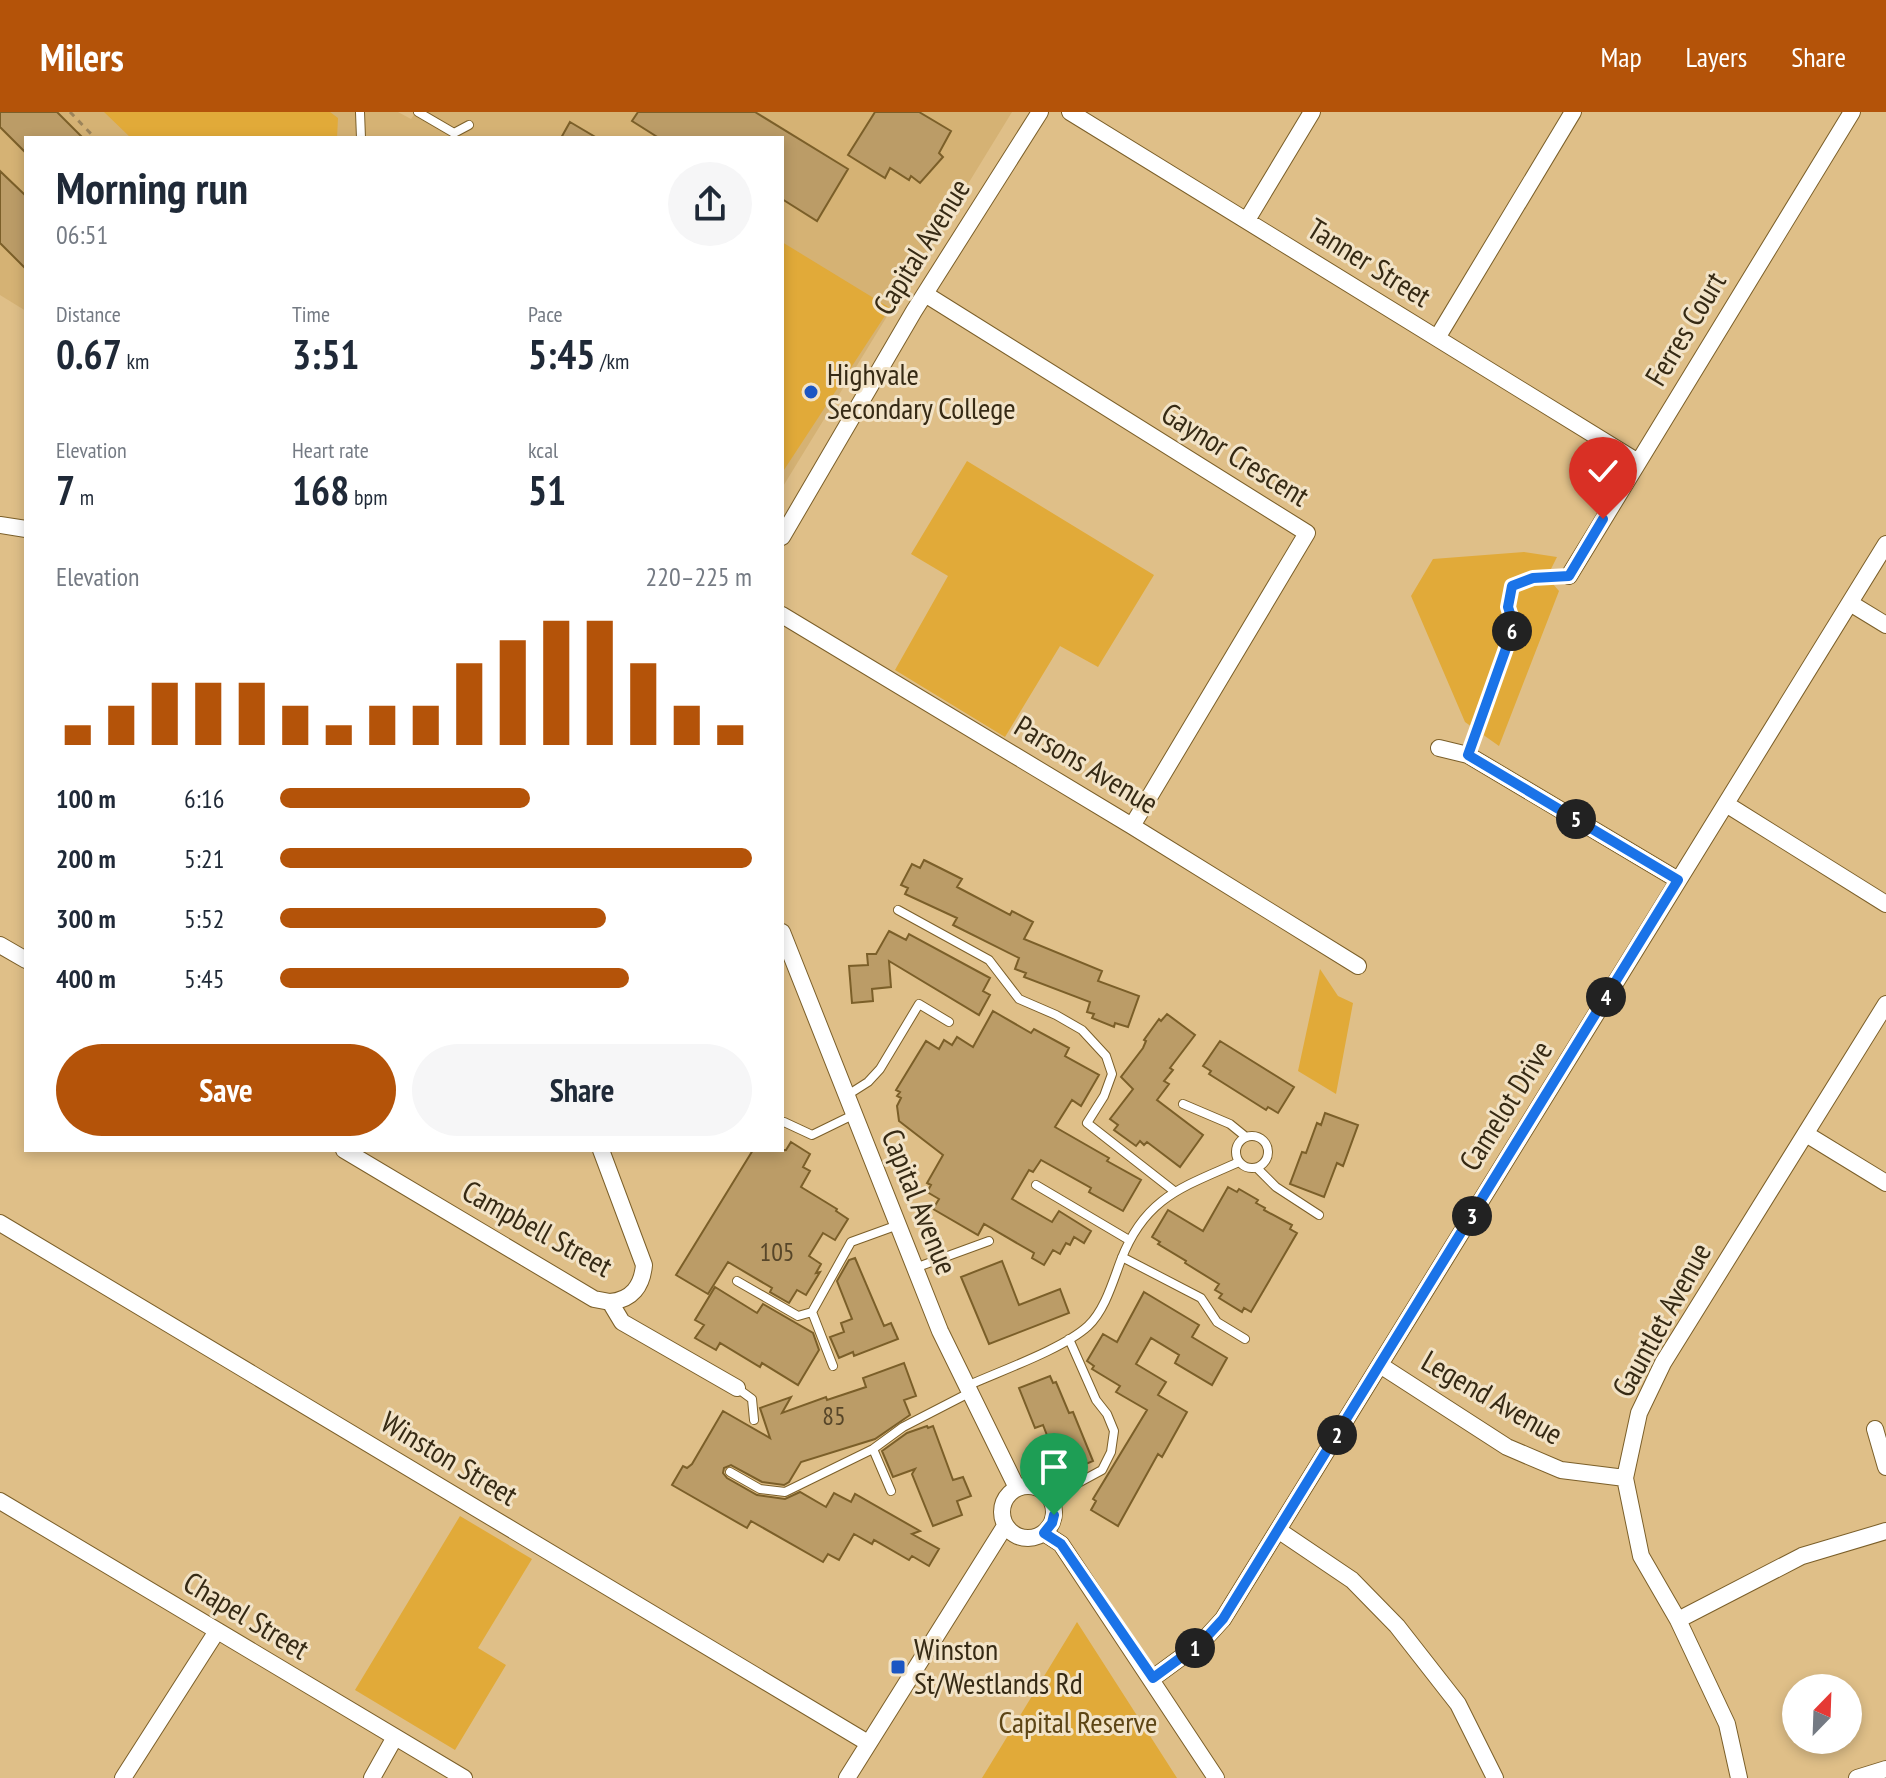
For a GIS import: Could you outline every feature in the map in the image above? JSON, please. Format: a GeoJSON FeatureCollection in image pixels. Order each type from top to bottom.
{"type":"FeatureCollection","features":[{"type":"Feature","properties":{"kind":"street","name":"Capital Avenue"},"geometry":{"type":"LineString","coordinates":[[784,534],[925,294],[1040,112]]}},
{"type":"Feature","properties":{"kind":"street","name":"Tanner Street"},"geometry":{"type":"LineString","coordinates":[[1070,112],[1638,462]]}},
{"type":"Feature","properties":{"kind":"street"},"geometry":{"type":"LineString","coordinates":[[1247,220],[1312,112]]}},
{"type":"Feature","properties":{"kind":"street"},"geometry":{"type":"LineString","coordinates":[[1437,338],[1573,112]]}},
{"type":"Feature","properties":{"kind":"street","name":"Ferres Court"},"geometry":{"type":"LineString","coordinates":[[1569,576],[1852,112]]}},
{"type":"Feature","properties":{"kind":"street","name":"Gaynor Crescent"},"geometry":{"type":"LineString","coordinates":[[925,294],[1307,533],[1132,826]]}},
{"type":"Feature","properties":{"kind":"street"},"geometry":{"type":"LineString","coordinates":[[0,525],[24,529]]}},
{"type":"Feature","properties":{"kind":"street","name":"Camelot Drive"},"geometry":{"type":"LineString","coordinates":[[1153,1678],[1202,1642],[1223,1619],[1886,544]]}},
{"type":"Feature","properties":{"kind":"street"},"geometry":{"type":"LineString","coordinates":[[1850,603],[1886,625]]}},
{"type":"Feature","properties":{"kind":"street","name":"Parsons Avenue"},"geometry":{"type":"LineString","coordinates":[[784,616],[1358,966]]}},
{"type":"Feature","properties":{"kind":"street"},"geometry":{"type":"LineString","coordinates":[[1439,748],[1468,755],[1678,880]]}},
{"type":"Feature","properties":{"kind":"street"},"geometry":{"type":"LineString","coordinates":[[1726,804],[1886,904]]}},
{"type":"Feature","properties":{"kind":"street","name":"Capital Avenue"},"geometry":{"type":"LineString","coordinates":[[784,937],[915,1268],[968,1390],[1017,1488]]}},
{"type":"Feature","properties":{"kind":"street"},"geometry":{"type":"LineString","coordinates":[[2,950],[24,959]]}},
{"type":"Feature","properties":{"kind":"street","name":"Gauntlet Avenue"},"geometry":{"type":"LineString","coordinates":[[1739,1778],[1727,1724],[1678,1620],[1641,1556],[1625,1478],[1639,1413],[1663,1363],[1886,1004]]}},
{"type":"Feature","properties":{"kind":"street"},"geometry":{"type":"LineString","coordinates":[[1806,1134],[1886,1183]]}},
{"type":"Feature","properties":{"kind":"street","name":"Campbell Street"},"geometry":{"type":"LineString","coordinates":[[347,1152],[594,1299],[610,1302],[622,1322],[737,1388]]}},
{"type":"Feature","properties":{"kind":"street"},"geometry":{"type":"LineString","coordinates":[[602,1152],[644,1265],[637,1289],[621,1301],[610,1302]]}},
{"type":"Feature","properties":{"kind":"street","name":"Winston Street"},"geometry":{"type":"LineString","coordinates":[[0,1223],[868,1743]]}},
{"type":"Feature","properties":{"kind":"street","name":"Legend Avenue"},"geometry":{"type":"LineString","coordinates":[[1380,1365],[1507,1447],[1561,1470],[1625,1478]]}},
{"type":"Feature","properties":{"kind":"street"},"geometry":{"type":"LineString","coordinates":[[1875,1429],[1886,1467]]}},
{"type":"Feature","properties":{"kind":"street"},"geometry":{"type":"LineString","coordinates":[[1035,1487],[1049,1497],[1054,1515],[1044,1533],[1027,1539],[1018,1537],[1005,1526],[1002,1509],[1005,1500],[1017,1488],[1035,1487]]}},
{"type":"Feature","properties":{"kind":"street","name":"Chapel Street"},"geometry":{"type":"LineString","coordinates":[[0,1501],[464,1778]]}},
{"type":"Feature","properties":{"kind":"street"},"geometry":{"type":"LineString","coordinates":[[847,1778],[1005,1526]]}},
{"type":"Feature","properties":{"kind":"street"},"geometry":{"type":"LineString","coordinates":[[1278,1530],[1352,1580],[1397,1626],[1458,1704],[1495,1778]]}},
{"type":"Feature","properties":{"kind":"street"},"geometry":{"type":"LineString","coordinates":[[1678,1620],[1802,1556],[1886,1531]]}},
{"type":"Feature","properties":{"kind":"street"},"geometry":{"type":"LineString","coordinates":[[1044,1533],[1061,1544],[1153,1678],[1216,1778]]}},
{"type":"Feature","properties":{"kind":"street"},"geometry":{"type":"LineString","coordinates":[[123,1778],[217,1631]]}},
{"type":"Feature","properties":{"kind":"street"},"geometry":{"type":"LineString","coordinates":[[372,1778],[395,1737]]}},
{"type":"Feature","properties":{"kind":"street"},"geometry":{"type":"LineString","coordinates":[[1857,1778],[1886,1769]]}},
{"type":"Feature","properties":{"kind":"lane"},"geometry":{"type":"LineString","coordinates":[[360,112],[361,136]]}},
{"type":"Feature","properties":{"kind":"lane"},"geometry":{"type":"LineString","coordinates":[[418,112],[454,133],[469,125]]}},
{"type":"Feature","properties":{"kind":"lane"},"geometry":{"type":"LineString","coordinates":[[898,910],[989,960],[1019,999],[1082,1030],[1106,1056],[1112,1074],[1104,1096],[1087,1123],[1174,1191]]}},
{"type":"Feature","properties":{"kind":"lane"},"geometry":{"type":"LineString","coordinates":[[846,1096],[868,1082],[880,1069],[919,1004],[949,1022]]}},
{"type":"Feature","properties":{"kind":"lane"},"geometry":{"type":"LineString","coordinates":[[1183,1104],[1230,1124],[1246,1137],[1258,1137],[1268,1148],[1266,1161],[1257,1168]]}},
{"type":"Feature","properties":{"kind":"lane"},"geometry":{"type":"LineString","coordinates":[[784,1122],[812,1135],[853,1115]]}},
{"type":"Feature","properties":{"kind":"lane"},"geometry":{"type":"LineString","coordinates":[[1246,1137],[1236,1150],[1239,1162],[1246,1167],[1257,1168],[1276,1187],[1319,1215]]}},
{"type":"Feature","properties":{"kind":"lane"},"geometry":{"type":"LineString","coordinates":[[730,1472],[760,1489],[785,1492],[873,1449],[903,1427],[968,1390],[1069,1339],[1090,1324],[1110,1292],[1129,1240],[1147,1215],[1174,1191],[1239,1162]]}},
{"type":"Feature","properties":{"kind":"lane"},"geometry":{"type":"LineString","coordinates":[[1036,1185],[1129,1240]]}},
{"type":"Feature","properties":{"kind":"lane"},"geometry":{"type":"LineString","coordinates":[[737,1281],[798,1316],[812,1312],[851,1242],[898,1225]]}},
{"type":"Feature","properties":{"kind":"lane"},"geometry":{"type":"LineString","coordinates":[[915,1268],[989,1241]]}},
{"type":"Feature","properties":{"kind":"lane"},"geometry":{"type":"LineString","coordinates":[[1122,1257],[1201,1298],[1217,1322],[1245,1339]]}},
{"type":"Feature","properties":{"kind":"lane"},"geometry":{"type":"LineString","coordinates":[[812,1312],[833,1366]]}},
{"type":"Feature","properties":{"kind":"lane"},"geometry":{"type":"LineString","coordinates":[[1069,1339],[1096,1400],[1107,1414],[1114,1431],[1111,1452],[1102,1470],[1078,1483]]}},
{"type":"Feature","properties":{"kind":"lane"},"geometry":{"type":"LineString","coordinates":[[737,1388],[752,1399],[754,1420]]}},
{"type":"Feature","properties":{"kind":"lane"},"geometry":{"type":"LineString","coordinates":[[873,1449],[891,1491]]}},
{"type":"Feature","properties":{"kind":"path"},"geometry":{"type":"LineString","coordinates":[[70,112],[93,136]]}},
{"type":"Feature","properties":{"kind":"path"},"geometry":{"type":"LineString","coordinates":[[1468,755],[1514,626],[1508,607],[1512,586],[1533,578],[1569,576]]}},
{"type":"Feature","properties":{"kind":"shaded area","name":"Highvale Secondary College"},"geometry":{"type":"Polygon","coordinates":[[[0,112],[398,112],[411,119],[416,112],[1012,112],[784,485],[784,136],[24,136],[24,310],[0,295],[0,112]]]}},
{"type":"Feature","properties":{"kind":"green space"},"geometry":{"type":"Polygon","coordinates":[[[104,112],[330,112],[338,118],[337,136],[129,136],[104,112]]]}},
{"type":"Feature","properties":{"kind":"green space"},"geometry":{"type":"Polygon","coordinates":[[[784,243],[890,308],[784,470],[784,243]]]}},
{"type":"Feature","properties":{"kind":"green space"},"geometry":{"type":"Polygon","coordinates":[[[967,461],[1154,575],[1098,667],[1060,646],[1005,737],[895,670],[948,576],[911,554],[967,461]]]}},
{"type":"Feature","properties":{"kind":"green space"},"geometry":{"type":"Polygon","coordinates":[[[1524,552],[1557,557],[1547,577],[1559,591],[1499,746],[1465,722],[1411,596],[1433,559],[1524,552]]]}},
{"type":"Feature","properties":{"kind":"green space"},"geometry":{"type":"Polygon","coordinates":[[[1320,969],[1338,996],[1353,1003],[1336,1094],[1298,1071],[1320,969]]]}},
{"type":"Feature","properties":{"kind":"green space"},"geometry":{"type":"Polygon","coordinates":[[[460,1516],[532,1559],[478,1648],[506,1665],[455,1750],[355,1690],[460,1516]]]}},
{"type":"Feature","properties":{"kind":"green space","name":"Capital Reserve"},"geometry":{"type":"Polygon","coordinates":[[[1077,1622],[1177,1778],[982,1778],[1077,1622]]]}},
{"type":"Feature","properties":{"kind":"building"},"geometry":{"type":"Polygon","coordinates":[[[0,112],[57,112],[81,136],[24,136],[24,151],[0,127],[0,112]]]}},
{"type":"Feature","properties":{"kind":"building"},"geometry":{"type":"Polygon","coordinates":[[[638,112],[755,112],[848,169],[817,221],[784,200],[784,136],[656,136],[632,121],[638,112]]]}},
{"type":"Feature","properties":{"kind":"building"},"geometry":{"type":"Polygon","coordinates":[[[875,112],[919,112],[951,131],[939,153],[943,157],[920,183],[890,168],[885,178],[848,155],[875,112]]]}},
{"type":"Feature","properties":{"kind":"building"},"geometry":{"type":"Polygon","coordinates":[[[570,122],[594,136],[562,136],[570,122]]]}},
{"type":"Feature","properties":{"kind":"building"},"geometry":{"type":"Polygon","coordinates":[[[0,171],[24,194],[24,267],[0,243],[0,171]]]}},
{"type":"Feature","properties":{"kind":"building"},"geometry":{"type":"Polygon","coordinates":[[[924,860],[962,879],[957,887],[1010,915],[1012,911],[1033,922],[1024,939],[1102,971],[1098,981],[1139,996],[1128,1027],[1115,1023],[1114,1027],[1092,1018],[1094,1014],[1087,1012],[1090,1002],[1024,977],[1026,973],[1015,969],[1019,958],[953,925],[957,918],[905,894],[908,888],[901,885],[912,864],[920,868],[924,860]]]}},
{"type":"Feature","properties":{"kind":"building"},"geometry":{"type":"Polygon","coordinates":[[[889,931],[906,940],[909,934],[990,978],[983,991],[990,995],[979,1015],[889,961],[891,987],[872,989],[873,1001],[852,1003],[849,966],[868,965],[867,954],[876,954],[889,931]]]}},
{"type":"Feature","properties":{"kind":"building"},"geometry":{"type":"Polygon","coordinates":[[[993,1011],[1031,1033],[1034,1029],[1069,1048],[1065,1056],[1099,1075],[1081,1106],[1072,1100],[1055,1127],[1141,1180],[1123,1211],[1089,1192],[1091,1188],[1041,1160],[1033,1172],[1029,1170],[1012,1199],[1052,1222],[1059,1211],[1091,1231],[1084,1243],[1074,1237],[1060,1254],[1053,1250],[1044,1265],[1032,1258],[1034,1253],[984,1224],[978,1235],[933,1209],[939,1199],[927,1192],[931,1185],[927,1183],[943,1155],[899,1121],[897,1106],[901,1098],[896,1090],[926,1041],[939,1049],[944,1040],[952,1045],[957,1037],[973,1047],[993,1011]]]}},
{"type":"Feature","properties":{"kind":"building"},"geometry":{"type":"Polygon","coordinates":[[[1167,1014],[1195,1035],[1170,1068],[1173,1070],[1164,1081],[1169,1084],[1157,1100],[1203,1135],[1180,1167],[1147,1142],[1144,1145],[1140,1141],[1136,1146],[1114,1130],[1118,1125],[1110,1119],[1133,1089],[1121,1077],[1143,1048],[1144,1040],[1159,1019],[1161,1021],[1167,1014]]]}},
{"type":"Feature","properties":{"kind":"building"},"geometry":{"type":"Polygon","coordinates":[[[1220,1041],[1294,1087],[1278,1113],[1268,1107],[1266,1110],[1209,1074],[1211,1071],[1203,1066],[1220,1041]]]}},
{"type":"Feature","properties":{"kind":"building"},"geometry":{"type":"Polygon","coordinates":[[[1325,1113],[1358,1125],[1343,1166],[1337,1163],[1324,1197],[1290,1184],[1302,1152],[1306,1153],[1317,1123],[1321,1125],[1325,1113]]]}},
{"type":"Feature","properties":{"kind":"building"},"geometry":{"type":"Polygon","coordinates":[[[791,1142],[810,1154],[803,1167],[810,1171],[801,1187],[848,1219],[835,1240],[823,1233],[809,1256],[821,1264],[816,1273],[820,1272],[806,1295],[797,1290],[789,1303],[770,1292],[772,1288],[728,1262],[708,1294],[676,1275],[752,1152],[786,1150],[791,1142]]]}},
{"type":"Feature","properties":{"kind":"building"},"geometry":{"type":"Polygon","coordinates":[[[1228,1187],[1237,1192],[1239,1189],[1258,1200],[1256,1203],[1264,1210],[1292,1225],[1290,1229],[1297,1233],[1251,1312],[1244,1308],[1242,1312],[1219,1298],[1222,1294],[1215,1290],[1219,1284],[1152,1237],[1168,1210],[1203,1231],[1228,1187]]]}},
{"type":"Feature","properties":{"kind":"building"},"geometry":{"type":"Polygon","coordinates":[[[855,1258],[884,1326],[891,1323],[898,1339],[854,1356],[853,1352],[839,1358],[830,1337],[844,1332],[841,1323],[852,1319],[837,1281],[849,1260],[855,1258]]]}},
{"type":"Feature","properties":{"kind":"building"},"geometry":{"type":"Polygon","coordinates":[[[1002,1261],[1019,1305],[1060,1289],[1069,1313],[989,1344],[961,1277],[1002,1261]]]}},
{"type":"Feature","properties":{"kind":"building"},"geometry":{"type":"Polygon","coordinates":[[[715,1287],[757,1313],[763,1304],[813,1333],[819,1350],[798,1385],[720,1343],[716,1350],[695,1338],[704,1325],[695,1320],[715,1287]]]}},
{"type":"Feature","properties":{"kind":"building"},"geometry":{"type":"Polygon","coordinates":[[[1144,1292],[1199,1325],[1192,1337],[1227,1358],[1212,1385],[1175,1363],[1179,1355],[1151,1338],[1136,1364],[1166,1382],[1158,1395],[1187,1412],[1162,1457],[1158,1454],[1118,1526],[1091,1510],[1096,1501],[1093,1499],[1147,1410],[1116,1392],[1120,1386],[1092,1369],[1094,1366],[1087,1361],[1103,1334],[1117,1342],[1144,1292]]]}},
{"type":"Feature","properties":{"kind":"building"},"geometry":{"type":"Polygon","coordinates":[[[904,1363],[916,1396],[904,1400],[910,1415],[875,1439],[801,1462],[784,1485],[762,1482],[731,1465],[724,1468],[723,1473],[757,1495],[785,1499],[800,1492],[826,1507],[834,1493],[851,1502],[855,1494],[920,1531],[912,1534],[939,1549],[929,1566],[912,1556],[909,1560],[874,1540],[872,1544],[854,1534],[839,1560],[828,1554],[823,1562],[751,1521],[747,1528],[672,1485],[683,1466],[687,1468],[692,1464],[723,1411],[770,1438],[760,1408],[791,1397],[782,1413],[826,1397],[827,1400],[866,1387],[863,1378],[904,1363]]]}},
{"type":"Feature","properties":{"kind":"building"},"geometry":{"type":"Polygon","coordinates":[[[1050,1376],[1053,1383],[1056,1382],[1069,1413],[1073,1412],[1093,1461],[1065,1473],[1043,1425],[1035,1428],[1019,1388],[1050,1376]]]}},
{"type":"Feature","properties":{"kind":"building"},"geometry":{"type":"Polygon","coordinates":[[[933,1426],[953,1480],[963,1477],[971,1496],[957,1501],[962,1515],[933,1526],[912,1474],[915,1469],[893,1477],[882,1451],[907,1433],[933,1426]]]}},
{"type":"Feature","properties":{"kind":"place","name":"Highvale Secondary College"},"geometry":{"type":"Point","coordinates":[811,392]}},
{"type":"Feature","properties":{"kind":"place","name":"Winston St/Westlands Rd"},"geometry":{"type":"Point","coordinates":[898,1667]}},
{"type":"Feature","properties":{"kind":"route"},"geometry":{"type":"LineString","coordinates":[[1054,1515],[1044,1533],[1061,1544],[1153,1678],[1202,1642],[1223,1619],[1678,880],[1468,755],[1514,626],[1508,607],[1512,586],[1533,578],[1569,576],[1603,519]]}}]}
